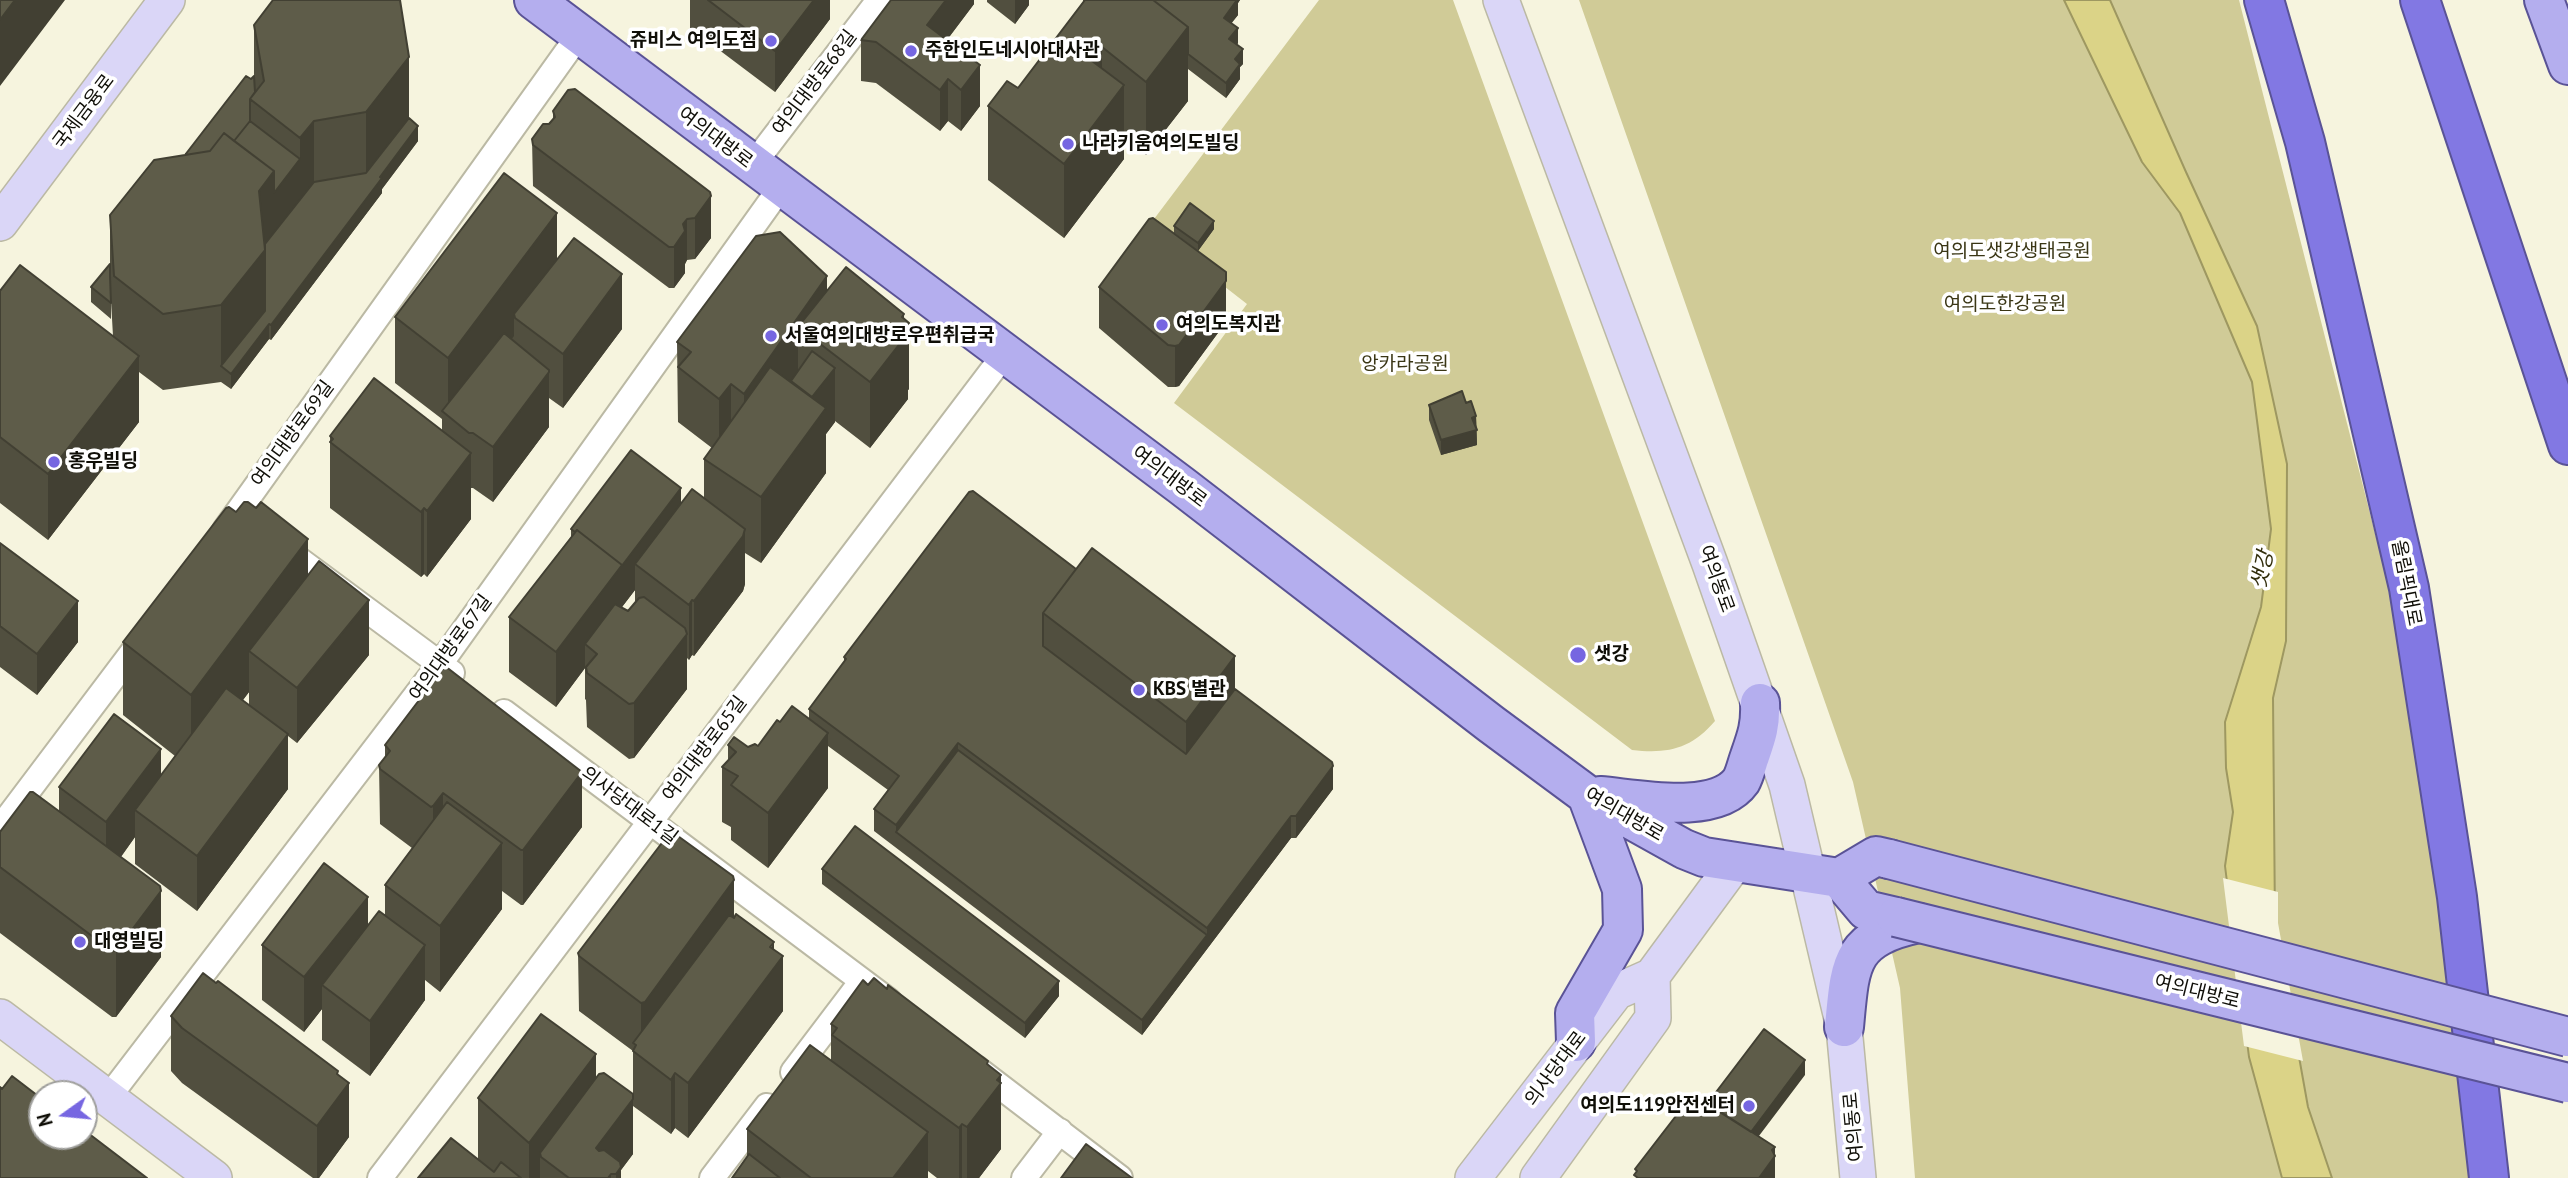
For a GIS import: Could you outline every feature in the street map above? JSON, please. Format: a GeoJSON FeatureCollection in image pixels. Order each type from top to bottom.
{"type":"FeatureCollection","features":[{"type":"Feature","properties":{"kind":"highway","name":"올림픽대로"},"geometry":{"type":"LineString","coordinates":[[2264,0],[2305,142],[2409,588],[2457,897],[2490,1178]]}},
{"type":"Feature","properties":{"kind":"highway"},"geometry":{"type":"LineString","coordinates":[[2420,0],[2568,445]]}},
{"type":"Feature","properties":{"kind":"main road","name":"국제금융로"},"geometry":{"type":"LineString","coordinates":[[0,223],[167,0]]}},
{"type":"Feature","properties":{"kind":"main road","name":"여의대방로"},"geometry":{"type":"LineString","coordinates":[[534,0],[1182,486],[1587,795],[1684,849],[1704,858],[1822,877],[1866,910],[1903,923],[2568,1083]]}},
{"type":"Feature","properties":{"kind":"main road","name":"여의동로"},"geometry":{"type":"LineString","coordinates":[[1501,0],[1822,877],[1844,1027],[1858,1178]]}},
{"type":"Feature","properties":{"kind":"main road"},"geometry":{"type":"LineString","coordinates":[[2544,0],[2568,65]]}},
{"type":"Feature","properties":{"kind":"main road"},"geometry":{"type":"LineString","coordinates":[[1576,1042],[1575,1013],[1623,930],[1622,889],[1587,795],[1678,802],[1701,802],[1722,797],[1742,780],[1761,726],[1760,703]]}},
{"type":"Feature","properties":{"kind":"main road"},"geometry":{"type":"LineString","coordinates":[[1822,877],[1876,856],[2568,1037]]}},
{"type":"Feature","properties":{"kind":"main road","name":"의사당대로"},"geometry":{"type":"LineString","coordinates":[[1473,1178],[1616,992],[1652,976],[1735,863]]}},
{"type":"Feature","properties":{"kind":"main road"},"geometry":{"type":"LineString","coordinates":[[1844,1027],[1849,977],[1857,956],[1873,940],[1903,923]]}},
{"type":"Feature","properties":{"kind":"main road"},"geometry":{"type":"LineString","coordinates":[[1538,1178],[1653,1018],[1652,976]]}},
{"type":"Feature","properties":{"kind":"main road"},"geometry":{"type":"LineString","coordinates":[[0,1017],[214,1178]]}},
{"type":"Feature","properties":{"kind":"street","name":"여의대방로68길"},"geometry":{"type":"LineString","coordinates":[[766,176],[879,0]]}},
{"type":"Feature","properties":{"kind":"street","name":"여의대방로69길"},"geometry":{"type":"LineString","coordinates":[[212,546],[579,35]]}},
{"type":"Feature","properties":{"kind":"street","name":"여의대방로67길"},"geometry":{"type":"LineString","coordinates":[[107,1099],[440,664],[766,176]]}},
{"type":"Feature","properties":{"kind":"street","name":"여의대방로65길"},"geometry":{"type":"LineString","coordinates":[[380,1178],[1004,355]]}},
{"type":"Feature","properties":{"kind":"street","name":"의사당대로1길"},"geometry":{"type":"LineString","coordinates":[[237,514],[906,1014]]}},
{"type":"Feature","properties":{"kind":"street"},"geometry":{"type":"LineString","coordinates":[[0,828],[155,622]]}},
{"type":"Feature","properties":{"kind":"street"},"geometry":{"type":"LineString","coordinates":[[712,1178],[862,981]]}},
{"type":"Feature","properties":{"kind":"street"},"geometry":{"type":"LineString","coordinates":[[961,1056],[1120,1178]]}},
{"type":"Feature","properties":{"kind":"street"},"geometry":{"type":"LineString","coordinates":[[1024,1178],[1060,1131]]}},
{"type":"Feature","properties":{"kind":"green space","name":"앙카라공원"},"geometry":{"type":"Polygon","coordinates":[[[1319,0],[1453,0],[1715,721],[1688,744],[1668,750],[1632,750],[1174,403],[1247,304],[1148,227],[1319,0]]]}},
{"type":"Feature","properties":{"kind":"green space","name":"여의도한강공원"},"geometry":{"type":"Polygon","coordinates":[[[1579,0],[2239,0],[2412,678],[2470,1178],[1915,1178],[1900,988],[1853,782],[1579,0]]]}},
{"type":"Feature","properties":{"kind":"shaded area"},"geometry":{"type":"Polygon","coordinates":[[[2064,0],[2110,0],[2257,326],[2287,464],[2286,641],[2273,698],[2275,923],[2308,1107],[2332,1178],[2282,1178],[2249,1057],[2225,866],[2233,812],[2226,768],[2225,722],[2261,607],[2271,529],[2252,382],[2180,213],[2142,162],[2064,0]]]}},
{"type":"Feature","properties":{"kind":"pier"},"geometry":{"type":"Polygon","coordinates":[[[2223,878],[2278,892],[2278,923],[2303,1061],[2244,1046],[2223,878]]]}},
{"type":"Feature","properties":{"kind":"building"},"geometry":{"type":"Polygon","coordinates":[[[0,0],[15,0],[0,20],[0,0]]]}},
{"type":"Feature","properties":{"kind":"building"},"geometry":{"type":"Polygon","coordinates":[[[273,0],[400,0],[409,57],[366,112],[314,121],[300,138],[250,99],[264,81],[254,25],[273,0]]]}},
{"type":"Feature","properties":{"kind":"building"},"geometry":{"type":"Polygon","coordinates":[[[708,0],[814,0],[775,51],[708,0]]]}},
{"type":"Feature","properties":{"kind":"building"},"geometry":{"type":"Polygon","coordinates":[[[891,0],[946,0],[927,25],[980,65],[961,90],[948,79],[940,90],[876,42],[861,40],[891,0]]]}},
{"type":"Feature","properties":{"kind":"building"},"geometry":{"type":"Polygon","coordinates":[[[1085,0],[1153,0],[1188,27],[1146,82],[1102,47],[1092,61],[1124,85],[1064,164],[988,106],[1007,81],[1018,88],[1085,0]]]}},
{"type":"Feature","properties":{"kind":"building"},"geometry":{"type":"Polygon","coordinates":[[[1153,0],[1237,0],[1224,18],[1238,28],[1229,39],[1243,49],[1235,59],[1240,64],[1226,83],[1188,54],[1188,27],[1153,0]]]}},
{"type":"Feature","properties":{"kind":"building"},"geometry":{"type":"Polygon","coordinates":[[[246,76],[251,79],[254,76],[255,92],[250,99],[250,121],[234,141],[224,133],[210,151],[185,155],[246,76]]]}},
{"type":"Feature","properties":{"kind":"building"},"geometry":{"type":"Polygon","coordinates":[[[575,89],[710,192],[711,196],[695,218],[687,219],[683,224],[685,231],[674,247],[669,247],[533,145],[532,139],[543,124],[549,124],[555,117],[553,111],[568,90],[575,89]]]}},
{"type":"Feature","properties":{"kind":"building"},"geometry":{"type":"Polygon","coordinates":[[[409,118],[418,126],[380,177],[382,178],[231,374],[221,366],[265,311],[265,244],[314,182],[366,173],[409,118]]]}},
{"type":"Feature","properties":{"kind":"building"},"geometry":{"type":"Polygon","coordinates":[[[250,121],[300,159],[274,193],[274,171],[234,141],[250,121]]]}},
{"type":"Feature","properties":{"kind":"building"},"geometry":{"type":"Polygon","coordinates":[[[224,133],[274,171],[259,191],[265,250],[221,305],[163,314],[114,276],[110,215],[154,160],[210,151],[224,133]]]}},
{"type":"Feature","properties":{"kind":"building"},"geometry":{"type":"Polygon","coordinates":[[[504,173],[557,213],[448,358],[395,317],[504,173]]]}},
{"type":"Feature","properties":{"kind":"building"},"geometry":{"type":"Polygon","coordinates":[[[1190,203],[1214,221],[1198,243],[1174,226],[1190,203]]]}},
{"type":"Feature","properties":{"kind":"building"},"geometry":{"type":"Polygon","coordinates":[[[1153,218],[1226,272],[1226,281],[1179,345],[1175,346],[1168,345],[1099,287],[1149,219],[1153,218]]]}},
{"type":"Feature","properties":{"kind":"building"},"geometry":{"type":"Polygon","coordinates":[[[780,232],[827,276],[744,394],[731,384],[719,399],[678,367],[691,352],[677,342],[756,236],[780,232]]]}},
{"type":"Feature","properties":{"kind":"building"},"geometry":{"type":"Polygon","coordinates":[[[574,238],[622,274],[563,354],[515,318],[514,314],[574,238]]]}},
{"type":"Feature","properties":{"kind":"building"},"geometry":{"type":"Polygon","coordinates":[[[110,264],[110,276],[111,303],[91,287],[110,264]]]}},
{"type":"Feature","properties":{"kind":"building"},"geometry":{"type":"Polygon","coordinates":[[[20,265],[139,356],[48,474],[0,437],[0,291],[20,265]]]}},
{"type":"Feature","properties":{"kind":"building"},"geometry":{"type":"Polygon","coordinates":[[[846,267],[904,314],[902,317],[909,323],[904,330],[908,333],[870,382],[798,327],[846,267]]]}},
{"type":"Feature","properties":{"kind":"building"},"geometry":{"type":"Polygon","coordinates":[[[504,333],[549,372],[493,447],[469,433],[442,411],[504,333]]]}},
{"type":"Feature","properties":{"kind":"building"},"geometry":{"type":"Polygon","coordinates":[[[812,351],[835,368],[812,397],[791,381],[812,351]]]}},
{"type":"Feature","properties":{"kind":"building"},"geometry":{"type":"Polygon","coordinates":[[[770,367],[826,408],[761,497],[704,459],[770,367]]]}},
{"type":"Feature","properties":{"kind":"building"},"geometry":{"type":"Polygon","coordinates":[[[374,378],[471,453],[427,511],[424,508],[421,512],[330,442],[333,439],[330,436],[374,378]]]}},
{"type":"Feature","properties":{"kind":"building"},"geometry":{"type":"Polygon","coordinates":[[[1462,391],[1466,403],[1471,401],[1476,416],[1472,418],[1477,430],[1441,440],[1429,405],[1462,391]]]}},
{"type":"Feature","properties":{"kind":"building"},"geometry":{"type":"Polygon","coordinates":[[[631,450],[681,488],[621,567],[622,565],[577,530],[575,532],[571,529],[631,450]]]}},
{"type":"Feature","properties":{"kind":"building"},"geometry":{"type":"Polygon","coordinates":[[[692,489],[745,529],[743,536],[689,605],[635,564],[692,489]]]}},
{"type":"Feature","properties":{"kind":"building"},"geometry":{"type":"Polygon","coordinates":[[[973,491],[1076,569],[1043,613],[1043,646],[1186,754],[1235,689],[1332,762],[1333,766],[1296,816],[1291,816],[1207,928],[958,743],[896,825],[874,809],[899,776],[809,709],[846,659],[844,657],[969,492],[973,491]]]}},
{"type":"Feature","properties":{"kind":"building"},"geometry":{"type":"Polygon","coordinates":[[[244,502],[256,508],[261,502],[308,539],[191,695],[123,642],[226,508],[236,512],[244,502]]]}},
{"type":"Feature","properties":{"kind":"building"},"geometry":{"type":"Polygon","coordinates":[[[577,530],[622,565],[556,652],[509,617],[577,530]]]}},
{"type":"Feature","properties":{"kind":"building"},"geometry":{"type":"Polygon","coordinates":[[[0,543],[78,601],[37,654],[0,626],[0,543]]]}},
{"type":"Feature","properties":{"kind":"building"},"geometry":{"type":"Polygon","coordinates":[[[1092,548],[1235,656],[1186,722],[1043,613],[1092,548]]]}},
{"type":"Feature","properties":{"kind":"building"},"geometry":{"type":"Polygon","coordinates":[[[319,561],[369,600],[297,688],[249,651],[319,561]]]}},
{"type":"Feature","properties":{"kind":"building"},"geometry":{"type":"Polygon","coordinates":[[[644,597],[685,628],[687,634],[634,703],[629,704],[587,673],[586,667],[597,654],[585,644],[615,604],[628,611],[639,598],[644,597]]]}},
{"type":"Feature","properties":{"kind":"building"},"geometry":{"type":"Polygon","coordinates":[[[445,666],[582,772],[523,850],[443,793],[431,807],[380,769],[379,765],[390,751],[385,745],[445,666]]]}},
{"type":"Feature","properties":{"kind":"building"},"geometry":{"type":"Polygon","coordinates":[[[226,688],[288,734],[197,856],[135,810],[226,688]]]}},
{"type":"Feature","properties":{"kind":"building"},"geometry":{"type":"Polygon","coordinates":[[[792,706],[828,733],[768,813],[731,785],[738,776],[722,767],[736,752],[728,745],[734,737],[748,747],[755,744],[758,746],[777,720],[780,722],[792,706]]]}},
{"type":"Feature","properties":{"kind":"building"},"geometry":{"type":"Polygon","coordinates":[[[114,714],[161,749],[106,822],[59,787],[114,714]]]}},
{"type":"Feature","properties":{"kind":"building"},"geometry":{"type":"Polygon","coordinates":[[[958,750],[1207,935],[1142,1020],[896,832],[958,750]]]}},
{"type":"Feature","properties":{"kind":"building"},"geometry":{"type":"Polygon","coordinates":[[[30,792],[160,886],[161,891],[116,951],[112,951],[0,867],[0,832],[30,792]]]}},
{"type":"Feature","properties":{"kind":"building"},"geometry":{"type":"Polygon","coordinates":[[[447,802],[502,843],[440,926],[385,885],[447,802]]]}},
{"type":"Feature","properties":{"kind":"building"},"geometry":{"type":"Polygon","coordinates":[[[855,826],[1059,981],[1025,1023],[822,869],[855,826]]]}},
{"type":"Feature","properties":{"kind":"building"},"geometry":{"type":"Polygon","coordinates":[[[671,831],[733,876],[734,880],[645,1002],[641,1003],[578,953],[671,831]]]}},
{"type":"Feature","properties":{"kind":"building"},"geometry":{"type":"Polygon","coordinates":[[[324,863],[368,897],[304,977],[262,945],[324,863]]]}},
{"type":"Feature","properties":{"kind":"building"},"geometry":{"type":"Polygon","coordinates":[[[379,911],[425,945],[370,1021],[322,985],[379,911]]]}},
{"type":"Feature","properties":{"kind":"building"},"geometry":{"type":"Polygon","coordinates":[[[736,914],[774,942],[770,947],[783,956],[688,1083],[675,1073],[671,1080],[633,1051],[636,1045],[633,1043],[729,915],[734,918],[736,914]]]}},
{"type":"Feature","properties":{"kind":"building"},"geometry":{"type":"Polygon","coordinates":[[[203,973],[216,983],[218,981],[338,1071],[337,1074],[349,1083],[317,1126],[182,1028],[171,1016],[203,973]]]}},
{"type":"Feature","properties":{"kind":"building"},"geometry":{"type":"Polygon","coordinates":[[[874,978],[887,989],[888,985],[988,1061],[987,1064],[1001,1075],[997,1080],[1001,1083],[967,1127],[962,1124],[959,1128],[832,1035],[837,1028],[831,1024],[863,980],[868,985],[874,978]]]}},
{"type":"Feature","properties":{"kind":"building"},"geometry":{"type":"Polygon","coordinates":[[[541,1014],[596,1054],[529,1143],[478,1098],[541,1014]]]}},
{"type":"Feature","properties":{"kind":"building"},"geometry":{"type":"Polygon","coordinates":[[[1764,1029],[1805,1060],[1751,1132],[1707,1104],[1764,1029]]]}},
{"type":"Feature","properties":{"kind":"building"},"geometry":{"type":"Polygon","coordinates":[[[810,1045],[928,1132],[893,1178],[811,1178],[747,1129],[810,1045]]]}},
{"type":"Feature","properties":{"kind":"building"},"geometry":{"type":"Polygon","coordinates":[[[604,1073],[633,1094],[633,1099],[596,1148],[599,1151],[604,1150],[620,1162],[621,1167],[616,1174],[611,1174],[608,1178],[569,1178],[541,1157],[540,1153],[599,1074],[604,1073]]]}},
{"type":"Feature","properties":{"kind":"building"},"geometry":{"type":"Polygon","coordinates":[[[12,1076],[28,1088],[28,1150],[98,1150],[98,1141],[147,1178],[0,1178],[0,1087],[2,1089],[12,1076]]]}},
{"type":"Feature","properties":{"kind":"building"},"geometry":{"type":"Polygon","coordinates":[[[1696,1096],[1775,1147],[1772,1150],[1775,1156],[1759,1178],[1638,1178],[1634,1175],[1637,1171],[1635,1169],[1689,1099],[1692,1101],[1696,1096]]]}},
{"type":"Feature","properties":{"kind":"building"},"geometry":{"type":"Polygon","coordinates":[[[451,1138],[494,1172],[501,1162],[521,1178],[418,1178],[451,1138]]]}},
{"type":"Feature","properties":{"kind":"building"},"geometry":{"type":"Polygon","coordinates":[[[1086,1144],[1132,1178],[1061,1178],[1086,1144]]]}},
{"type":"Feature","properties":{"kind":"building"},"geometry":{"type":"Polygon","coordinates":[[[749,1154],[780,1178],[732,1178],[749,1154]]]}},
{"type":"Feature","properties":{"kind":"place","name":"쥬비스 여의도점"},"geometry":{"type":"Point","coordinates":[771,41]}},
{"type":"Feature","properties":{"kind":"place","name":"주한인도네시아대사관"},"geometry":{"type":"Point","coordinates":[911,51]}},
{"type":"Feature","properties":{"kind":"place","name":"나라키움여의도빌딩"},"geometry":{"type":"Point","coordinates":[1068,144]}},
{"type":"Feature","properties":{"kind":"place","name":"여의도복지관"},"geometry":{"type":"Point","coordinates":[1162,325]}},
{"type":"Feature","properties":{"kind":"place","name":"서울여의대방로우편취급국"},"geometry":{"type":"Point","coordinates":[771,336]}},
{"type":"Feature","properties":{"kind":"place","name":"홍우빌딩"},"geometry":{"type":"Point","coordinates":[54,462]}},
{"type":"Feature","properties":{"kind":"place","name":"샛강"},"geometry":{"type":"Point","coordinates":[1578,655]}},
{"type":"Feature","properties":{"kind":"place","name":"KBS 별관"},"geometry":{"type":"Point","coordinates":[1139,690]}},
{"type":"Feature","properties":{"kind":"place","name":"대영빌딩"},"geometry":{"type":"Point","coordinates":[80,942]}},
{"type":"Feature","properties":{"kind":"place","name":"여의도119안전센터"},"geometry":{"type":"Point","coordinates":[1749,1106]}},
{"type":"Feature","properties":{"kind":"park label","name":"여의도샛강생태공원"},"geometry":{"type":"Point","coordinates":[2012,252]}}]}
